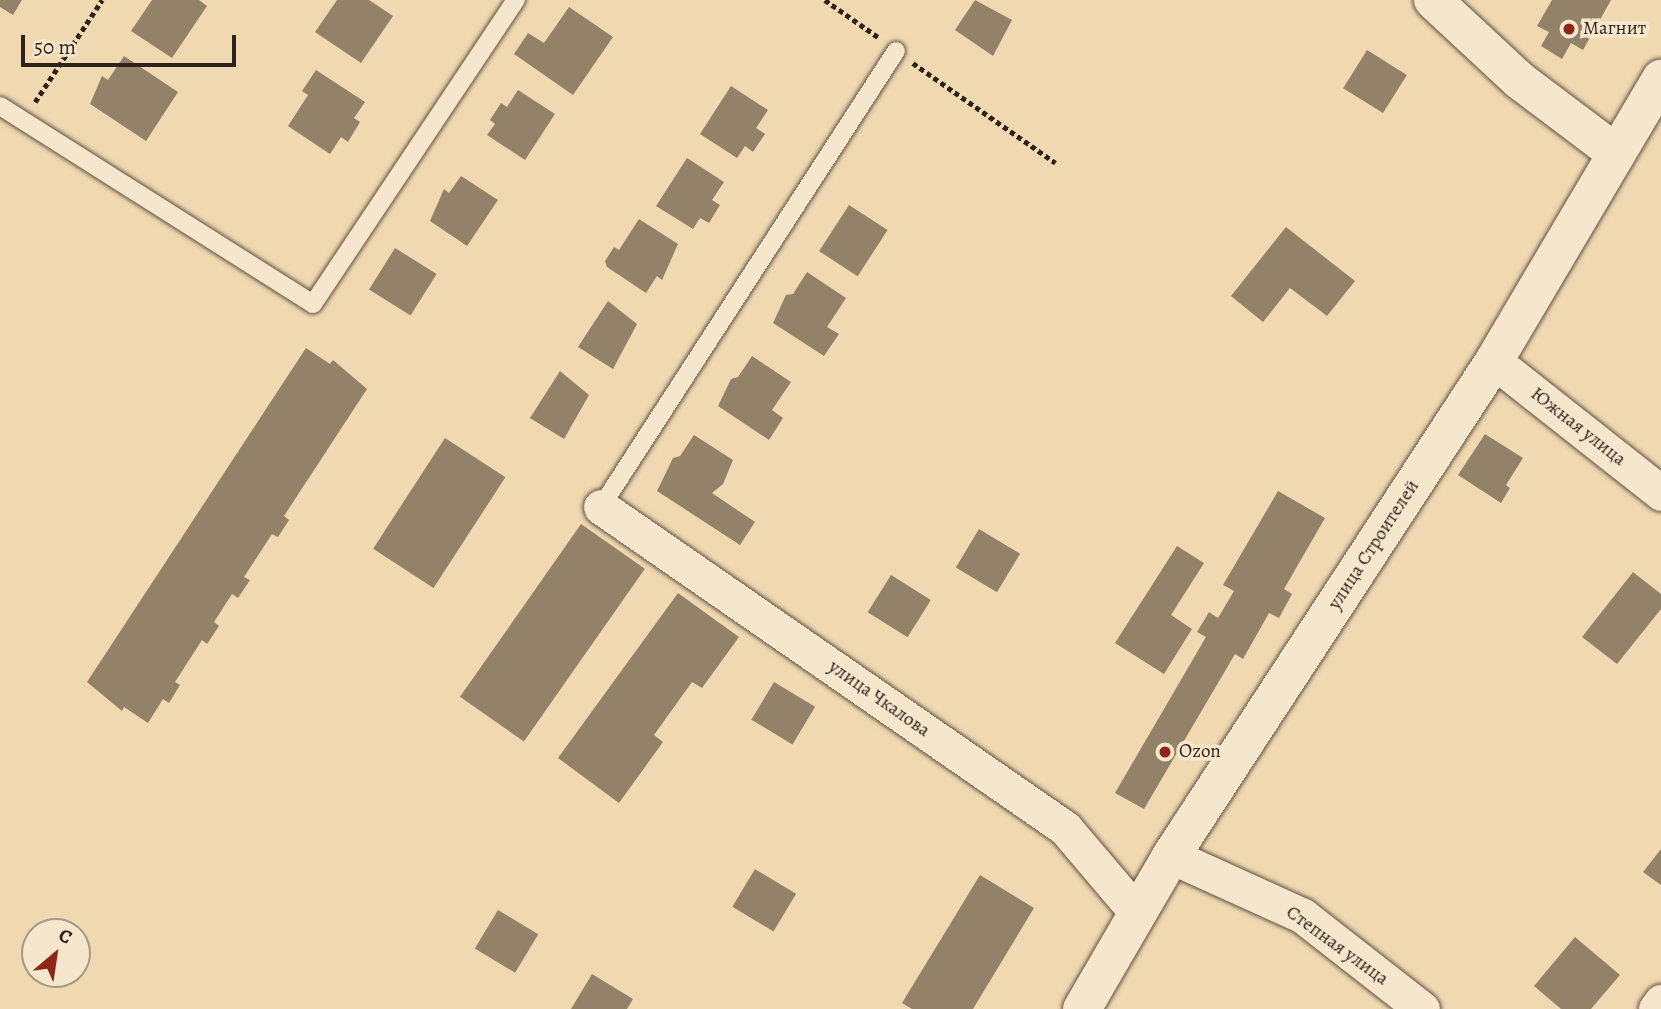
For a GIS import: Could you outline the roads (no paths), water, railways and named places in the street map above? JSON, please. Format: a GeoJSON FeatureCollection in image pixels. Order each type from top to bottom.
{"type":"FeatureCollection","features":[{"type":"Feature","properties":{"kind":"main road"},"geometry":{"type":"LineString","coordinates":[[1433,0],[1519,80],[1616,153]]}},
{"type":"Feature","properties":{"kind":"main road","name":"улица Строителей"},"geometry":{"type":"LineString","coordinates":[[1082,1009],[1171,856],[1494,361],[1661,79]]}},
{"type":"Feature","properties":{"kind":"street","name":"Южная улица"},"geometry":{"type":"LineString","coordinates":[[1494,361],[1661,493]]}},
{"type":"Feature","properties":{"kind":"street","name":"улица Чкалова"},"geometry":{"type":"LineString","coordinates":[[601,507],[1065,828],[1137,913]]}},
{"type":"Feature","properties":{"kind":"street","name":"Степная улица"},"geometry":{"type":"LineString","coordinates":[[1171,856],[1303,916],[1422,1009]]}},
{"type":"Feature","properties":{"kind":"street"},"geometry":{"type":"LineString","coordinates":[[1656,1009],[1661,1002]]}},
{"type":"Feature","properties":{"kind":"lane"},"geometry":{"type":"LineString","coordinates":[[0,106],[313,304],[516,0]]}},
{"type":"Feature","properties":{"kind":"lane"},"geometry":{"type":"LineString","coordinates":[[601,507],[897,51]]}},
{"type":"Feature","properties":{"kind":"place","name":"Магнит"},"geometry":{"type":"Point","coordinates":[1569,29]}},
{"type":"Feature","properties":{"kind":"place","name":"Ozon"},"geometry":{"type":"Point","coordinates":[1165,752]}}]}
